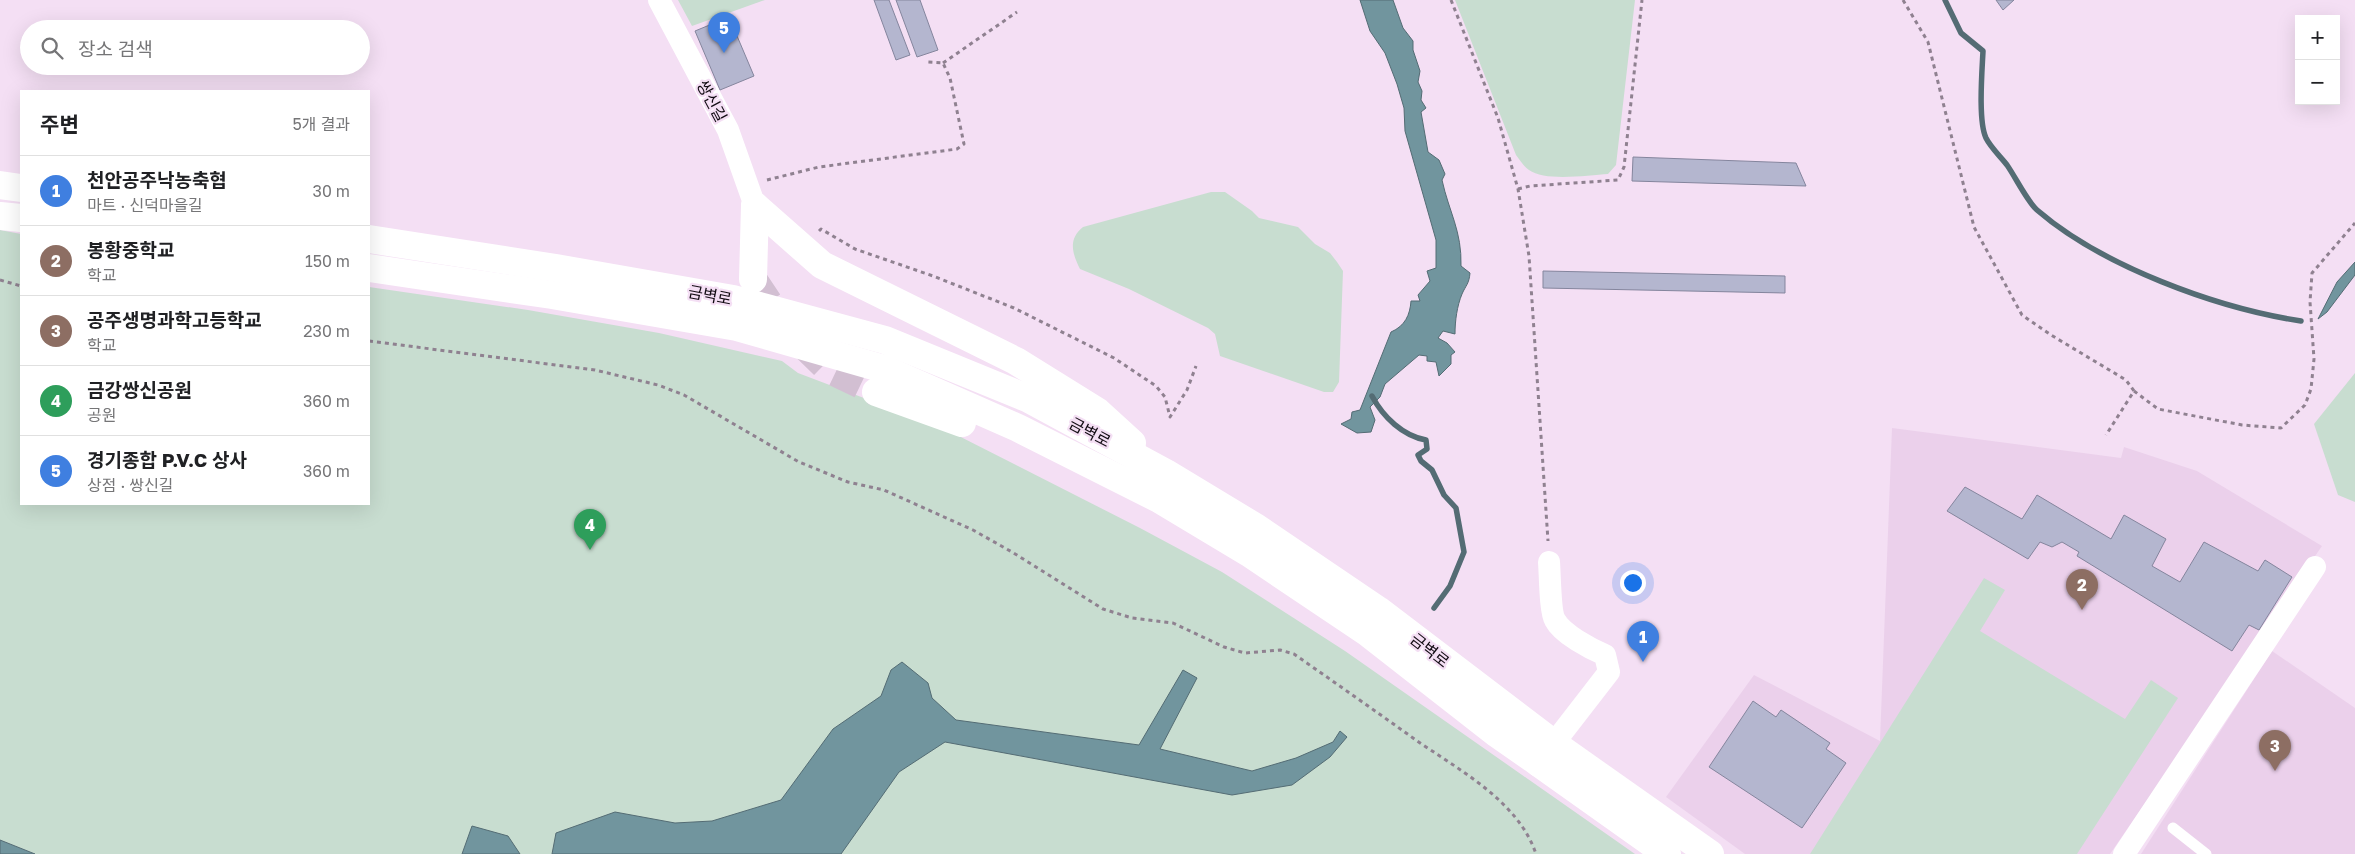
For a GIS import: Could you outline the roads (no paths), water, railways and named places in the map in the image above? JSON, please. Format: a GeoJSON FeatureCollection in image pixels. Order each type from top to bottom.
{"type":"FeatureCollection","features":[{"type":"Feature","properties":{"kind":"main road"},"geometry":{"type":"LineString","coordinates":[[0,185],[20,188]]}},
{"type":"Feature","properties":{"kind":"main road"},"geometry":{"type":"LineString","coordinates":[[751,196],[796,242],[822,265],[1016,361],[1098,412],[1166,473]]}},
{"type":"Feature","properties":{"kind":"main road"},"geometry":{"type":"LineString","coordinates":[[751,196],[753,279]]}},
{"type":"Feature","properties":{"kind":"main road"},"geometry":{"type":"LineString","coordinates":[[0,216],[20,218]]}},
{"type":"Feature","properties":{"kind":"main road","name":"금벽로"},"geometry":{"type":"LineString","coordinates":[[370,239],[556,268],[733,299],[885,340],[1027,398],[1166,473],[1257,528],[1378,610],[1666,854]]}},
{"type":"Feature","properties":{"kind":"main road","name":"금벽로"},"geometry":{"type":"LineString","coordinates":[[370,268],[552,295],[737,327],[884,369],[1018,428],[1159,499],[1368,633],[1496,732],[1546,753],[1710,854]]}},
{"type":"Feature","properties":{"kind":"main road"},"geometry":{"type":"LineString","coordinates":[[876,392],[933,411],[1006,442],[1291,582]]}},
{"type":"Feature","properties":{"kind":"street","name":"쌍신길"},"geometry":{"type":"LineString","coordinates":[[659,0],[728,130],[751,196]]}},
{"type":"Feature","properties":{"kind":"street"},"geometry":{"type":"LineString","coordinates":[[1546,753],[1609,672],[1605,655],[1574,637],[1554,620],[1549,562]]}},
{"type":"Feature","properties":{"kind":"street"},"geometry":{"type":"LineString","coordinates":[[2124,854],[2315,567]]}},
{"type":"Feature","properties":{"kind":"lane"},"geometry":{"type":"LineString","coordinates":[[2173,828],[2206,854]]}},
{"type":"Feature","properties":{"kind":"waterway"},"geometry":{"type":"LineString","coordinates":[[1945,0],[1961,33],[1983,51],[1981,109],[1986,138],[2007,165],[2025,195],[2037,210],[2094,249],[2162,282],[2233,306],[2301,321]]}},
{"type":"Feature","properties":{"kind":"waterway"},"geometry":{"type":"LineString","coordinates":[[1372,396],[1394,424],[1409,434],[1426,440],[1427,449],[1418,455],[1421,461],[1432,470],[1444,495],[1456,508],[1464,552],[1450,586],[1434,608]]}},
{"type":"Feature","properties":{"kind":"tunnel"},"geometry":{"type":"LineString","coordinates":[[753,279],[785,327],[828,369],[876,392]]}},
{"type":"Feature","properties":{"kind":"place","name":"경기종합 P.V.C 상사"},"geometry":{"type":"Point","coordinates":[724,53]}},
{"type":"Feature","properties":{"kind":"place","name":"금강쌍신공원"},"geometry":{"type":"Point","coordinates":[590,550]}},
{"type":"Feature","properties":{"kind":"place","name":"봉황중학교"},"geometry":{"type":"Point","coordinates":[2082,610]}},
{"type":"Feature","properties":{"kind":"place","name":"천안공주낙농축협"},"geometry":{"type":"Point","coordinates":[1643,662]}},
{"type":"Feature","properties":{"kind":"place","name":"공주생명과학고등학교"},"geometry":{"type":"Point","coordinates":[2275,771]}}]}
